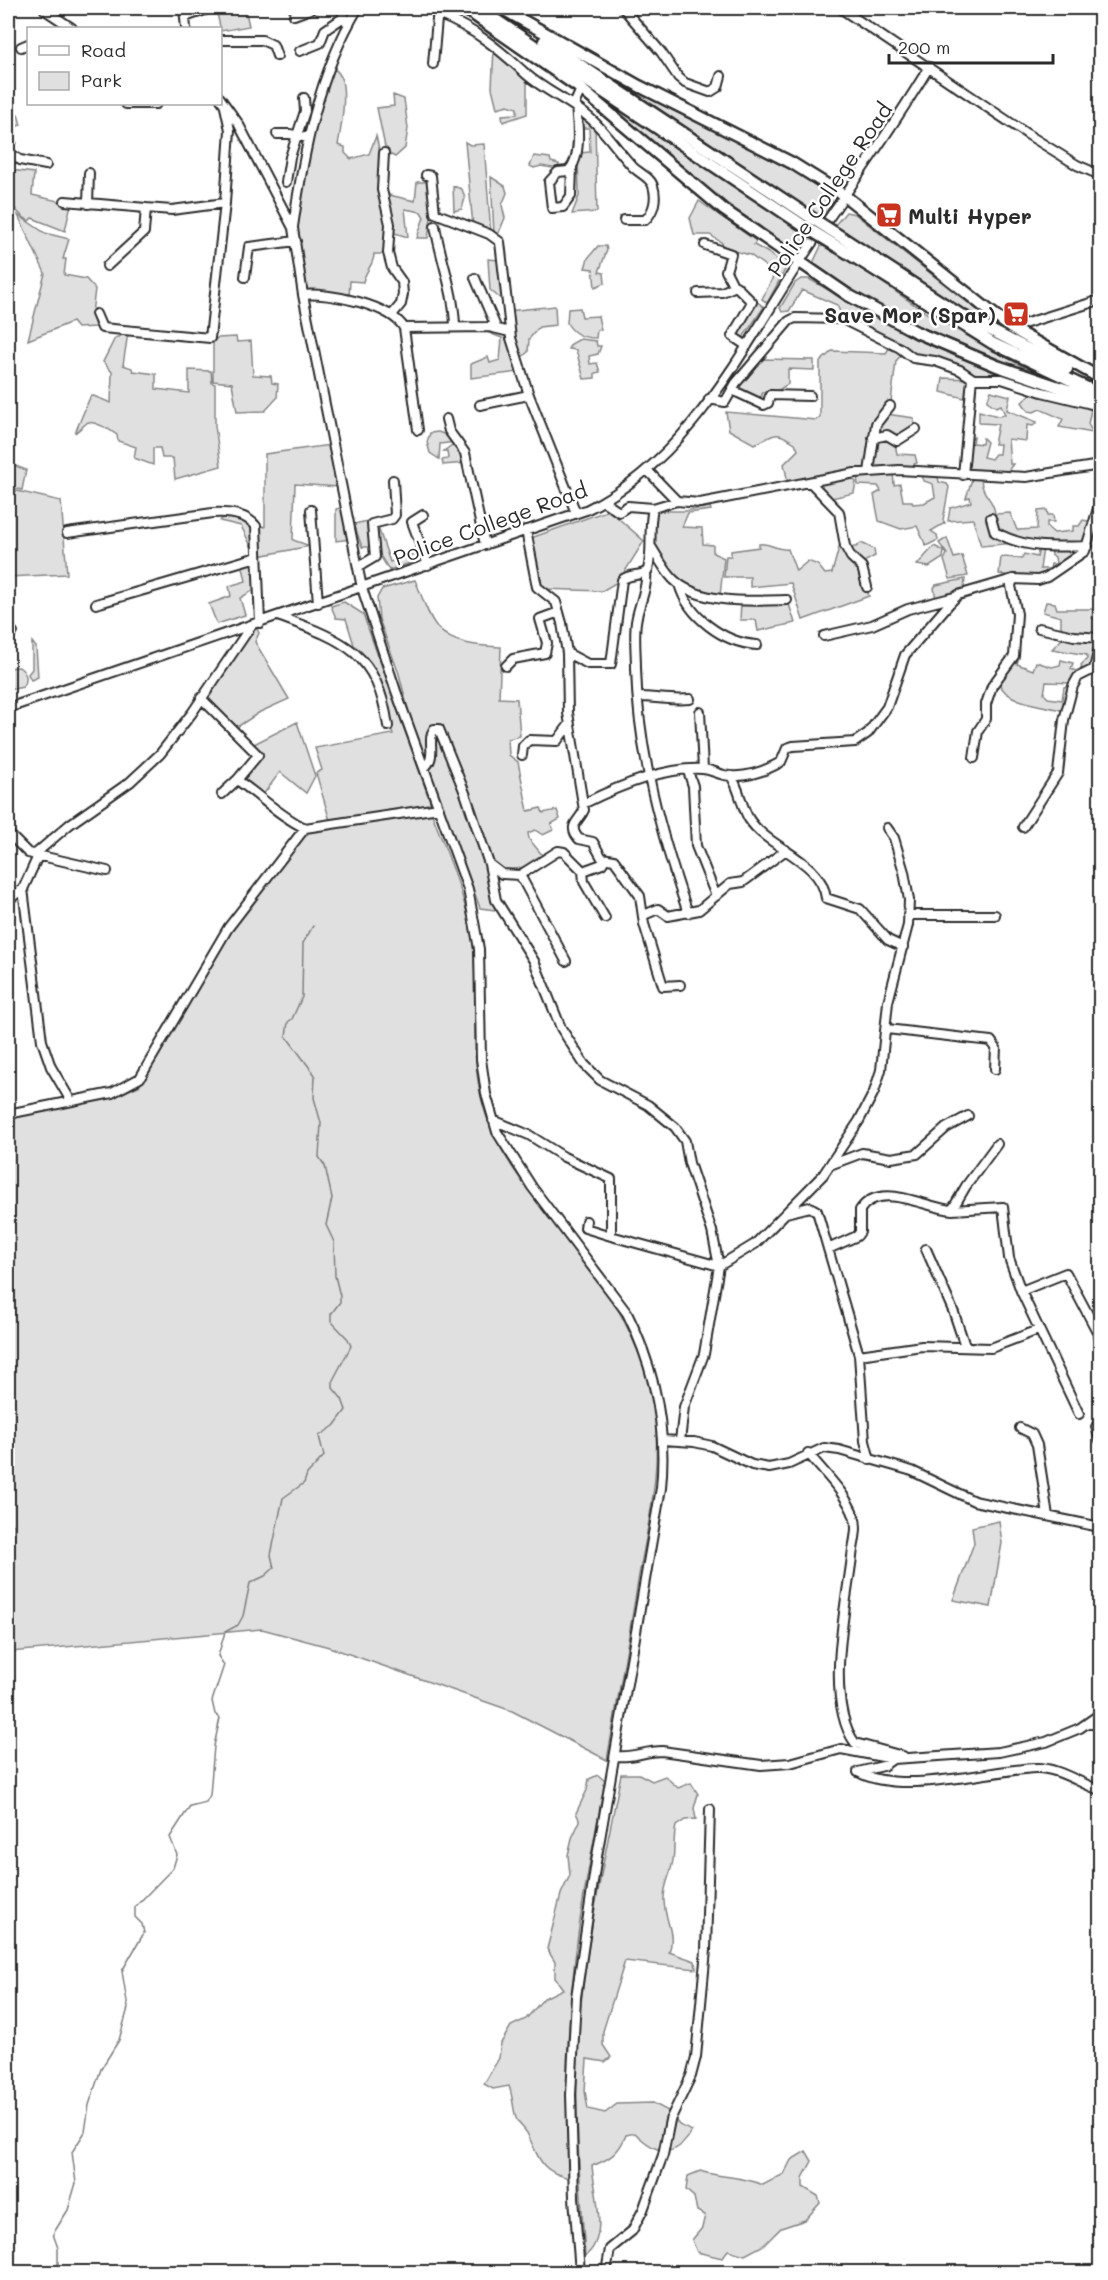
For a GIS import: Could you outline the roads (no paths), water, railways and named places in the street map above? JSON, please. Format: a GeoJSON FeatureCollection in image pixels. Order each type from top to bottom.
{"type":"FeatureCollection","features":[{"type":"Feature","properties":{"kind":"highway"},"geometry":{"type":"LineString","coordinates":[[464,8],[581,89],[694,186],[848,295],[916,332],[998,366],[1101,401]]}},
{"type":"Feature","properties":{"kind":"highway"},"geometry":{"type":"LineString","coordinates":[[478,8],[840,242],[995,334],[1101,383]]}},
{"type":"Feature","properties":{"kind":"highway"},"geometry":{"type":"LineString","coordinates":[[494,8],[807,222]]}},
{"type":"Feature","properties":{"kind":"highway"},"geometry":{"type":"LineString","coordinates":[[501,8],[639,86],[792,163],[844,196],[1011,328],[1101,378]]}},
{"type":"Feature","properties":{"kind":"highway"},"geometry":{"type":"LineString","coordinates":[[840,242],[992,343],[1101,394]]}},
{"type":"Feature","properties":{"kind":"street"},"geometry":{"type":"LineString","coordinates":[[184,8],[186,27]]}},
{"type":"Feature","properties":{"kind":"street"},"geometry":{"type":"LineString","coordinates":[[185,17],[212,8]]}},
{"type":"Feature","properties":{"kind":"street"},"geometry":{"type":"LineString","coordinates":[[294,15],[313,8]]}},
{"type":"Feature","properties":{"kind":"street"},"geometry":{"type":"LineString","coordinates":[[341,8],[348,28]]}},
{"type":"Feature","properties":{"kind":"street"},"geometry":{"type":"LineString","coordinates":[[293,228],[308,138],[325,74],[358,8]]}},
{"type":"Feature","properties":{"kind":"street"},"geometry":{"type":"LineString","coordinates":[[623,8],[685,83],[710,92],[718,87],[720,76]]}},
{"type":"Feature","properties":{"kind":"street"},"geometry":{"type":"LineString","coordinates":[[841,8],[1027,134],[1077,165],[1101,175]]}},
{"type":"Feature","properties":{"kind":"street"},"geometry":{"type":"LineString","coordinates":[[45,10],[70,27]]}},
{"type":"Feature","properties":{"kind":"street"},"geometry":{"type":"LineString","coordinates":[[433,64],[439,11],[480,34],[527,75],[575,106],[603,130],[653,186],[653,208],[649,216],[645,220],[624,220]]}},
{"type":"Feature","properties":{"kind":"street"},"geometry":{"type":"LineString","coordinates":[[300,51],[320,43],[325,30],[344,17]]}},
{"type":"Feature","properties":{"kind":"street"},"geometry":{"type":"LineString","coordinates":[[222,40],[262,40],[273,45],[276,56]]}},
{"type":"Feature","properties":{"kind":"street","name":"Police College Road"},"geometry":{"type":"LineString","coordinates":[[8,708],[362,588],[576,513],[603,501],[668,452],[709,399],[747,346],[928,67]]}},
{"type":"Feature","properties":{"kind":"street"},"geometry":{"type":"LineString","coordinates":[[572,167],[558,172],[549,182],[552,208],[563,207],[572,196],[572,167],[577,138],[575,106],[581,89]]}},
{"type":"Feature","properties":{"kind":"street"},"geometry":{"type":"LineString","coordinates":[[286,182],[290,157],[305,111],[304,98]]}},
{"type":"Feature","properties":{"kind":"street"},"geometry":{"type":"LineString","coordinates":[[96,315],[102,328],[106,331],[123,330],[210,338],[225,203],[230,130],[223,102]]}},
{"type":"Feature","properties":{"kind":"street"},"geometry":{"type":"LineString","coordinates":[[223,102],[238,123],[293,228],[303,295],[362,588],[468,889],[479,949],[481,1059],[497,1132],[532,1187],[627,1313],[638,1335],[657,1393],[663,1440],[661,1488],[588,1907],[576,1997],[571,2095],[574,2198],[580,2272]]}},
{"type":"Feature","properties":{"kind":"street"},"geometry":{"type":"LineString","coordinates":[[277,134],[308,138]]}},
{"type":"Feature","properties":{"kind":"street"},"geometry":{"type":"LineString","coordinates":[[8,152],[20,160],[46,165]]}},
{"type":"Feature","properties":{"kind":"street"},"geometry":{"type":"LineString","coordinates":[[384,153],[382,190],[390,224],[388,254],[392,268],[402,282],[403,294],[401,304],[392,315]]}},
{"type":"Feature","properties":{"kind":"street"},"geometry":{"type":"LineString","coordinates":[[88,204],[89,173]]}},
{"type":"Feature","properties":{"kind":"street"},"geometry":{"type":"LineString","coordinates":[[426,175],[431,176],[435,213],[489,234],[500,242],[510,332],[529,395],[576,513]]}},
{"type":"Feature","properties":{"kind":"street"},"geometry":{"type":"LineString","coordinates":[[66,201],[172,210],[225,203]]}},
{"type":"Feature","properties":{"kind":"street"},"geometry":{"type":"LineString","coordinates":[[107,266],[144,232],[146,208]]}},
{"type":"Feature","properties":{"kind":"street"},"geometry":{"type":"LineString","coordinates":[[435,226],[443,267],[454,296],[455,326]]}},
{"type":"Feature","properties":{"kind":"street"},"geometry":{"type":"LineString","coordinates":[[245,277],[249,247],[296,241]]}},
{"type":"Feature","properties":{"kind":"street"},"geometry":{"type":"LineString","coordinates":[[705,245],[731,254],[726,271],[734,287],[752,302],[732,336],[747,346]]}},
{"type":"Feature","properties":{"kind":"street"},"geometry":{"type":"LineString","coordinates":[[475,278],[496,327]]}},
{"type":"Feature","properties":{"kind":"street"},"geometry":{"type":"LineString","coordinates":[[698,293],[709,294],[734,287]]}},
{"type":"Feature","properties":{"kind":"street"},"geometry":{"type":"LineString","coordinates":[[303,295],[315,293],[365,303],[392,315],[404,328],[409,381],[418,430]]}},
{"type":"Feature","properties":{"kind":"street"},"geometry":{"type":"LineString","coordinates":[[1011,328],[1101,300]]}},
{"type":"Feature","properties":{"kind":"street"},"geometry":{"type":"LineString","coordinates":[[709,399],[725,402],[782,327],[795,318],[842,319],[900,348],[913,358],[935,360],[960,370],[973,379],[1002,379],[1034,390],[1101,406]]}},
{"type":"Feature","properties":{"kind":"street"},"geometry":{"type":"LineString","coordinates":[[404,328],[496,327],[510,332]]}},
{"type":"Feature","properties":{"kind":"street"},"geometry":{"type":"LineString","coordinates":[[963,475],[973,379]]}},
{"type":"Feature","properties":{"kind":"street"},"geometry":{"type":"LineString","coordinates":[[732,390],[764,405],[768,404],[770,395],[776,393],[810,396]]}},
{"type":"Feature","properties":{"kind":"street"},"geometry":{"type":"LineString","coordinates":[[480,405],[529,395]]}},
{"type":"Feature","properties":{"kind":"street"},"geometry":{"type":"LineString","coordinates":[[869,472],[873,438],[879,417],[890,406]]}},
{"type":"Feature","properties":{"kind":"street"},"geometry":{"type":"LineString","coordinates":[[446,419],[449,431],[465,453],[485,545]]}},
{"type":"Feature","properties":{"kind":"street"},"geometry":{"type":"LineString","coordinates":[[873,438],[887,435],[897,441],[916,429]]}},
{"type":"Feature","properties":{"kind":"street"},"geometry":{"type":"LineString","coordinates":[[603,501],[619,512],[628,506],[653,508],[677,501],[700,503],[869,472],[899,470],[1026,477],[1101,465]]}},
{"type":"Feature","properties":{"kind":"street"},"geometry":{"type":"LineString","coordinates":[[647,470],[677,501]]}},
{"type":"Feature","properties":{"kind":"street"},"geometry":{"type":"LineString","coordinates":[[358,567],[375,557],[372,524],[394,517],[393,480]]}},
{"type":"Feature","properties":{"kind":"street"},"geometry":{"type":"LineString","coordinates":[[811,483],[839,512],[845,546],[851,557],[862,567],[867,587]]}},
{"type":"Feature","properties":{"kind":"street"},"geometry":{"type":"LineString","coordinates":[[824,636],[872,625],[908,609],[1013,579],[1038,580],[1047,577],[1088,546],[1101,502]]}},
{"type":"Feature","properties":{"kind":"street"},"geometry":{"type":"LineString","coordinates":[[653,508],[649,525],[652,548],[635,625],[638,697],[653,799],[665,846],[688,913]]}},
{"type":"Feature","properties":{"kind":"street"},"geometry":{"type":"LineString","coordinates":[[311,510],[318,603]]}},
{"type":"Feature","properties":{"kind":"street"},"geometry":{"type":"LineString","coordinates":[[68,533],[130,522],[226,512],[254,522],[260,623]]}},
{"type":"Feature","properties":{"kind":"street"},"geometry":{"type":"LineString","coordinates":[[423,514],[412,522],[428,565]]}},
{"type":"Feature","properties":{"kind":"street"},"geometry":{"type":"LineString","coordinates":[[991,518],[995,532],[1016,543],[1043,547],[1088,546]]}},
{"type":"Feature","properties":{"kind":"street"},"geometry":{"type":"LineString","coordinates":[[526,530],[537,587],[553,599],[559,612],[567,653],[570,725],[583,804],[582,814],[574,821],[574,831],[579,839],[592,841],[604,859]]}},
{"type":"Feature","properties":{"kind":"street"},"geometry":{"type":"LineString","coordinates":[[652,548],[672,578],[679,584],[709,596],[737,601],[787,600]]}},
{"type":"Feature","properties":{"kind":"street"},"geometry":{"type":"LineString","coordinates":[[96,604],[257,556]]}},
{"type":"Feature","properties":{"kind":"street"},"geometry":{"type":"LineString","coordinates":[[567,653],[588,664],[611,664],[622,580],[628,575],[646,573]]}},
{"type":"Feature","properties":{"kind":"street"},"geometry":{"type":"LineString","coordinates":[[974,758],[978,731],[986,719],[986,704],[992,686],[1014,656],[1017,614],[1011,586],[1013,579]]}},
{"type":"Feature","properties":{"kind":"street"},"geometry":{"type":"LineString","coordinates":[[679,584],[682,595],[704,622],[718,634],[744,644],[757,645]]}},
{"type":"Feature","properties":{"kind":"street"},"geometry":{"type":"LineString","coordinates":[[583,804],[608,791],[651,777],[703,769],[731,776],[748,775],[781,762],[787,748],[793,746],[855,742],[868,733],[887,707],[896,689],[905,656],[957,596]]}},
{"type":"Feature","properties":{"kind":"street"},"geometry":{"type":"LineString","coordinates":[[506,666],[513,659],[545,653],[547,643],[540,618],[559,612]]}},
{"type":"Feature","properties":{"kind":"street"},"geometry":{"type":"LineString","coordinates":[[278,616],[349,646],[365,660],[373,677],[388,726]]}},
{"type":"Feature","properties":{"kind":"street"},"geometry":{"type":"LineString","coordinates":[[71,1101],[51,1067],[40,1034],[23,889],[36,855],[70,824],[130,782],[160,754],[251,626]]}},
{"type":"Feature","properties":{"kind":"street"},"geometry":{"type":"LineString","coordinates":[[1039,628],[1101,639]]}},
{"type":"Feature","properties":{"kind":"street"},"geometry":{"type":"LineString","coordinates":[[1023,827],[1058,773],[1064,720],[1073,686],[1078,677],[1094,669],[1101,644]]}},
{"type":"Feature","properties":{"kind":"street"},"geometry":{"type":"LineString","coordinates":[[638,697],[657,697],[667,701],[690,699]]}},
{"type":"Feature","properties":{"kind":"street"},"geometry":{"type":"LineString","coordinates":[[201,698],[258,755],[222,794]]}},
{"type":"Feature","properties":{"kind":"street"},"geometry":{"type":"LineString","coordinates":[[700,712],[703,769]]}},
{"type":"Feature","properties":{"kind":"street"},"geometry":{"type":"LineString","coordinates":[[522,755],[523,746],[529,740],[557,741],[570,725]]}},
{"type":"Feature","properties":{"kind":"street"},"geometry":{"type":"LineString","coordinates":[[424,768],[431,758],[431,734],[434,729],[439,729],[465,793],[489,864],[496,900],[534,961],[561,1028],[584,1064],[600,1080],[648,1105],[675,1127],[685,1141],[689,1163],[712,1231],[719,1266],[704,1354],[684,1407],[680,1441]]}},
{"type":"Feature","properties":{"kind":"street"},"geometry":{"type":"LineString","coordinates":[[688,771],[693,786],[696,846],[716,896]]}},
{"type":"Feature","properties":{"kind":"street"},"geometry":{"type":"LineString","coordinates":[[731,776],[749,819],[766,837],[786,850],[816,877],[826,898],[860,909],[888,940],[903,947]]}},
{"type":"Feature","properties":{"kind":"street"},"geometry":{"type":"LineString","coordinates":[[237,780],[280,810],[290,821],[305,828],[439,808]]}},
{"type":"Feature","properties":{"kind":"street"},"geometry":{"type":"LineString","coordinates":[[8,1114],[112,1093],[140,1078],[228,928],[305,828]]}},
{"type":"Feature","properties":{"kind":"street"},"geometry":{"type":"LineString","coordinates":[[586,1221],[585,1228],[719,1266],[754,1244],[830,1165],[874,1092],[881,1070],[888,1002],[903,947],[908,915],[904,872],[894,838],[887,828]]}},
{"type":"Feature","properties":{"kind":"street"},"geometry":{"type":"LineString","coordinates":[[8,833],[20,847],[36,855],[108,871]]}},
{"type":"Feature","properties":{"kind":"street"},"geometry":{"type":"LineString","coordinates":[[645,915],[658,909],[668,916],[699,910],[730,884],[743,882],[786,850]]}},
{"type":"Feature","properties":{"kind":"street"},"geometry":{"type":"LineString","coordinates":[[489,864],[502,874],[520,875],[558,852],[564,852],[583,871],[584,882],[605,918]]}},
{"type":"Feature","properties":{"kind":"street"},"geometry":{"type":"LineString","coordinates":[[583,871],[602,864],[604,859]]}},
{"type":"Feature","properties":{"kind":"street"},"geometry":{"type":"LineString","coordinates":[[604,859],[614,860],[640,896],[645,915],[644,924],[663,986],[680,985]]}},
{"type":"Feature","properties":{"kind":"street"},"geometry":{"type":"LineString","coordinates":[[520,875],[566,961]]}},
{"type":"Feature","properties":{"kind":"street"},"geometry":{"type":"LineString","coordinates":[[8,900],[23,889]]}},
{"type":"Feature","properties":{"kind":"street"},"geometry":{"type":"LineString","coordinates":[[908,915],[995,915]]}},
{"type":"Feature","properties":{"kind":"street"},"geometry":{"type":"LineString","coordinates":[[887,1029],[991,1041],[996,1048],[995,1069]]}},
{"type":"Feature","properties":{"kind":"street"},"geometry":{"type":"LineString","coordinates":[[830,1165],[862,1153],[891,1158],[917,1154],[946,1128],[969,1116]]}},
{"type":"Feature","properties":{"kind":"street"},"geometry":{"type":"LineString","coordinates":[[493,1120],[529,1135],[564,1157],[611,1179],[611,1236]]}},
{"type":"Feature","properties":{"kind":"street"},"geometry":{"type":"LineString","coordinates":[[952,1210],[966,1186],[997,1144]]}},
{"type":"Feature","properties":{"kind":"street"},"geometry":{"type":"LineString","coordinates":[[828,1249],[857,1236],[860,1232],[860,1210],[870,1200],[882,1196],[952,1210],[1003,1207],[1009,1258],[1021,1291],[1079,1414]]}},
{"type":"Feature","properties":{"kind":"street"},"geometry":{"type":"LineString","coordinates":[[785,1213],[814,1208],[859,1355],[865,1441],[870,1460]]}},
{"type":"Feature","properties":{"kind":"street"},"geometry":{"type":"LineString","coordinates":[[926,1249],[954,1313],[964,1346]]}},
{"type":"Feature","properties":{"kind":"street"},"geometry":{"type":"LineString","coordinates":[[1021,1291],[1066,1273],[1101,1336]]}},
{"type":"Feature","properties":{"kind":"street"},"geometry":{"type":"LineString","coordinates":[[859,1355],[922,1346],[954,1349],[964,1346],[991,1348],[1038,1330]]}},
{"type":"Feature","properties":{"kind":"street"},"geometry":{"type":"LineString","coordinates":[[1101,1420],[1096,1427],[1101,1440]]}},
{"type":"Feature","properties":{"kind":"street"},"geometry":{"type":"LineString","coordinates":[[1020,1428],[1032,1434],[1037,1445],[1048,1516]]}},
{"type":"Feature","properties":{"kind":"street"},"geometry":{"type":"LineString","coordinates":[[663,1440],[712,1446],[752,1465],[769,1468],[789,1464],[808,1453],[824,1448],[839,1450],[912,1471],[974,1501],[1101,1527]]}},
{"type":"Feature","properties":{"kind":"street"},"geometry":{"type":"LineString","coordinates":[[808,1453],[847,1502],[856,1522],[842,1651],[840,1691],[843,1715],[855,1743],[908,1758]]}},
{"type":"Feature","properties":{"kind":"street"},"geometry":{"type":"LineString","coordinates":[[616,1756],[634,1758],[652,1751],[662,1751],[761,1765],[790,1763],[841,1749],[893,1759],[999,1752],[1046,1742],[1101,1714]]}},
{"type":"Feature","properties":{"kind":"street"},"geometry":{"type":"LineString","coordinates":[[1089,1722],[1101,1728]]}},
{"type":"Feature","properties":{"kind":"street"},"geometry":{"type":"LineString","coordinates":[[893,1759],[883,1766],[858,1772],[897,1781],[936,1780],[1037,1768],[1086,1786],[1101,1788]]}},
{"type":"Feature","properties":{"kind":"street"},"geometry":{"type":"LineString","coordinates":[[606,2272],[610,2249],[632,2231],[643,2210],[663,2156],[670,2120],[691,2076],[696,2057],[706,1950],[710,1809]]}},
{"type":"Feature","properties":{"kind":"waterway"},"geometry":{"type":"LineString","coordinates":[[58,2272],[58,2248],[53,2234],[68,2210],[76,2183],[72,2152],[85,2132],[89,2105],[101,2069],[119,2040],[128,2008],[122,1971],[144,1933],[142,1924],[135,1917],[135,1907],[173,1868],[177,1855],[170,1837],[190,1806],[206,1802],[210,1795],[214,1746],[220,1718],[215,1714],[212,1701],[224,1665],[218,1656],[225,1632],[238,1625],[243,1616],[250,1583],[265,1576],[274,1568],[271,1555],[283,1498],[304,1483],[307,1474],[324,1456],[319,1436],[334,1426],[346,1410],[342,1399],[333,1388],[333,1380],[351,1346],[348,1339],[331,1321],[331,1314],[340,1302],[340,1296],[335,1276],[334,1242],[326,1225],[332,1198],[325,1166],[319,1157],[321,1123],[314,1098],[315,1075],[286,1036],[288,1022],[292,1019],[302,997],[303,943],[313,926]]}},
{"type":"Feature","properties":{"kind":"place","name":"Multi Hyper"},"geometry":{"type":"Point","coordinates":[889,215]}},
{"type":"Feature","properties":{"kind":"place","name":"Save Mor (Spar)"},"geometry":{"type":"Point","coordinates":[1016,314]}}]}
